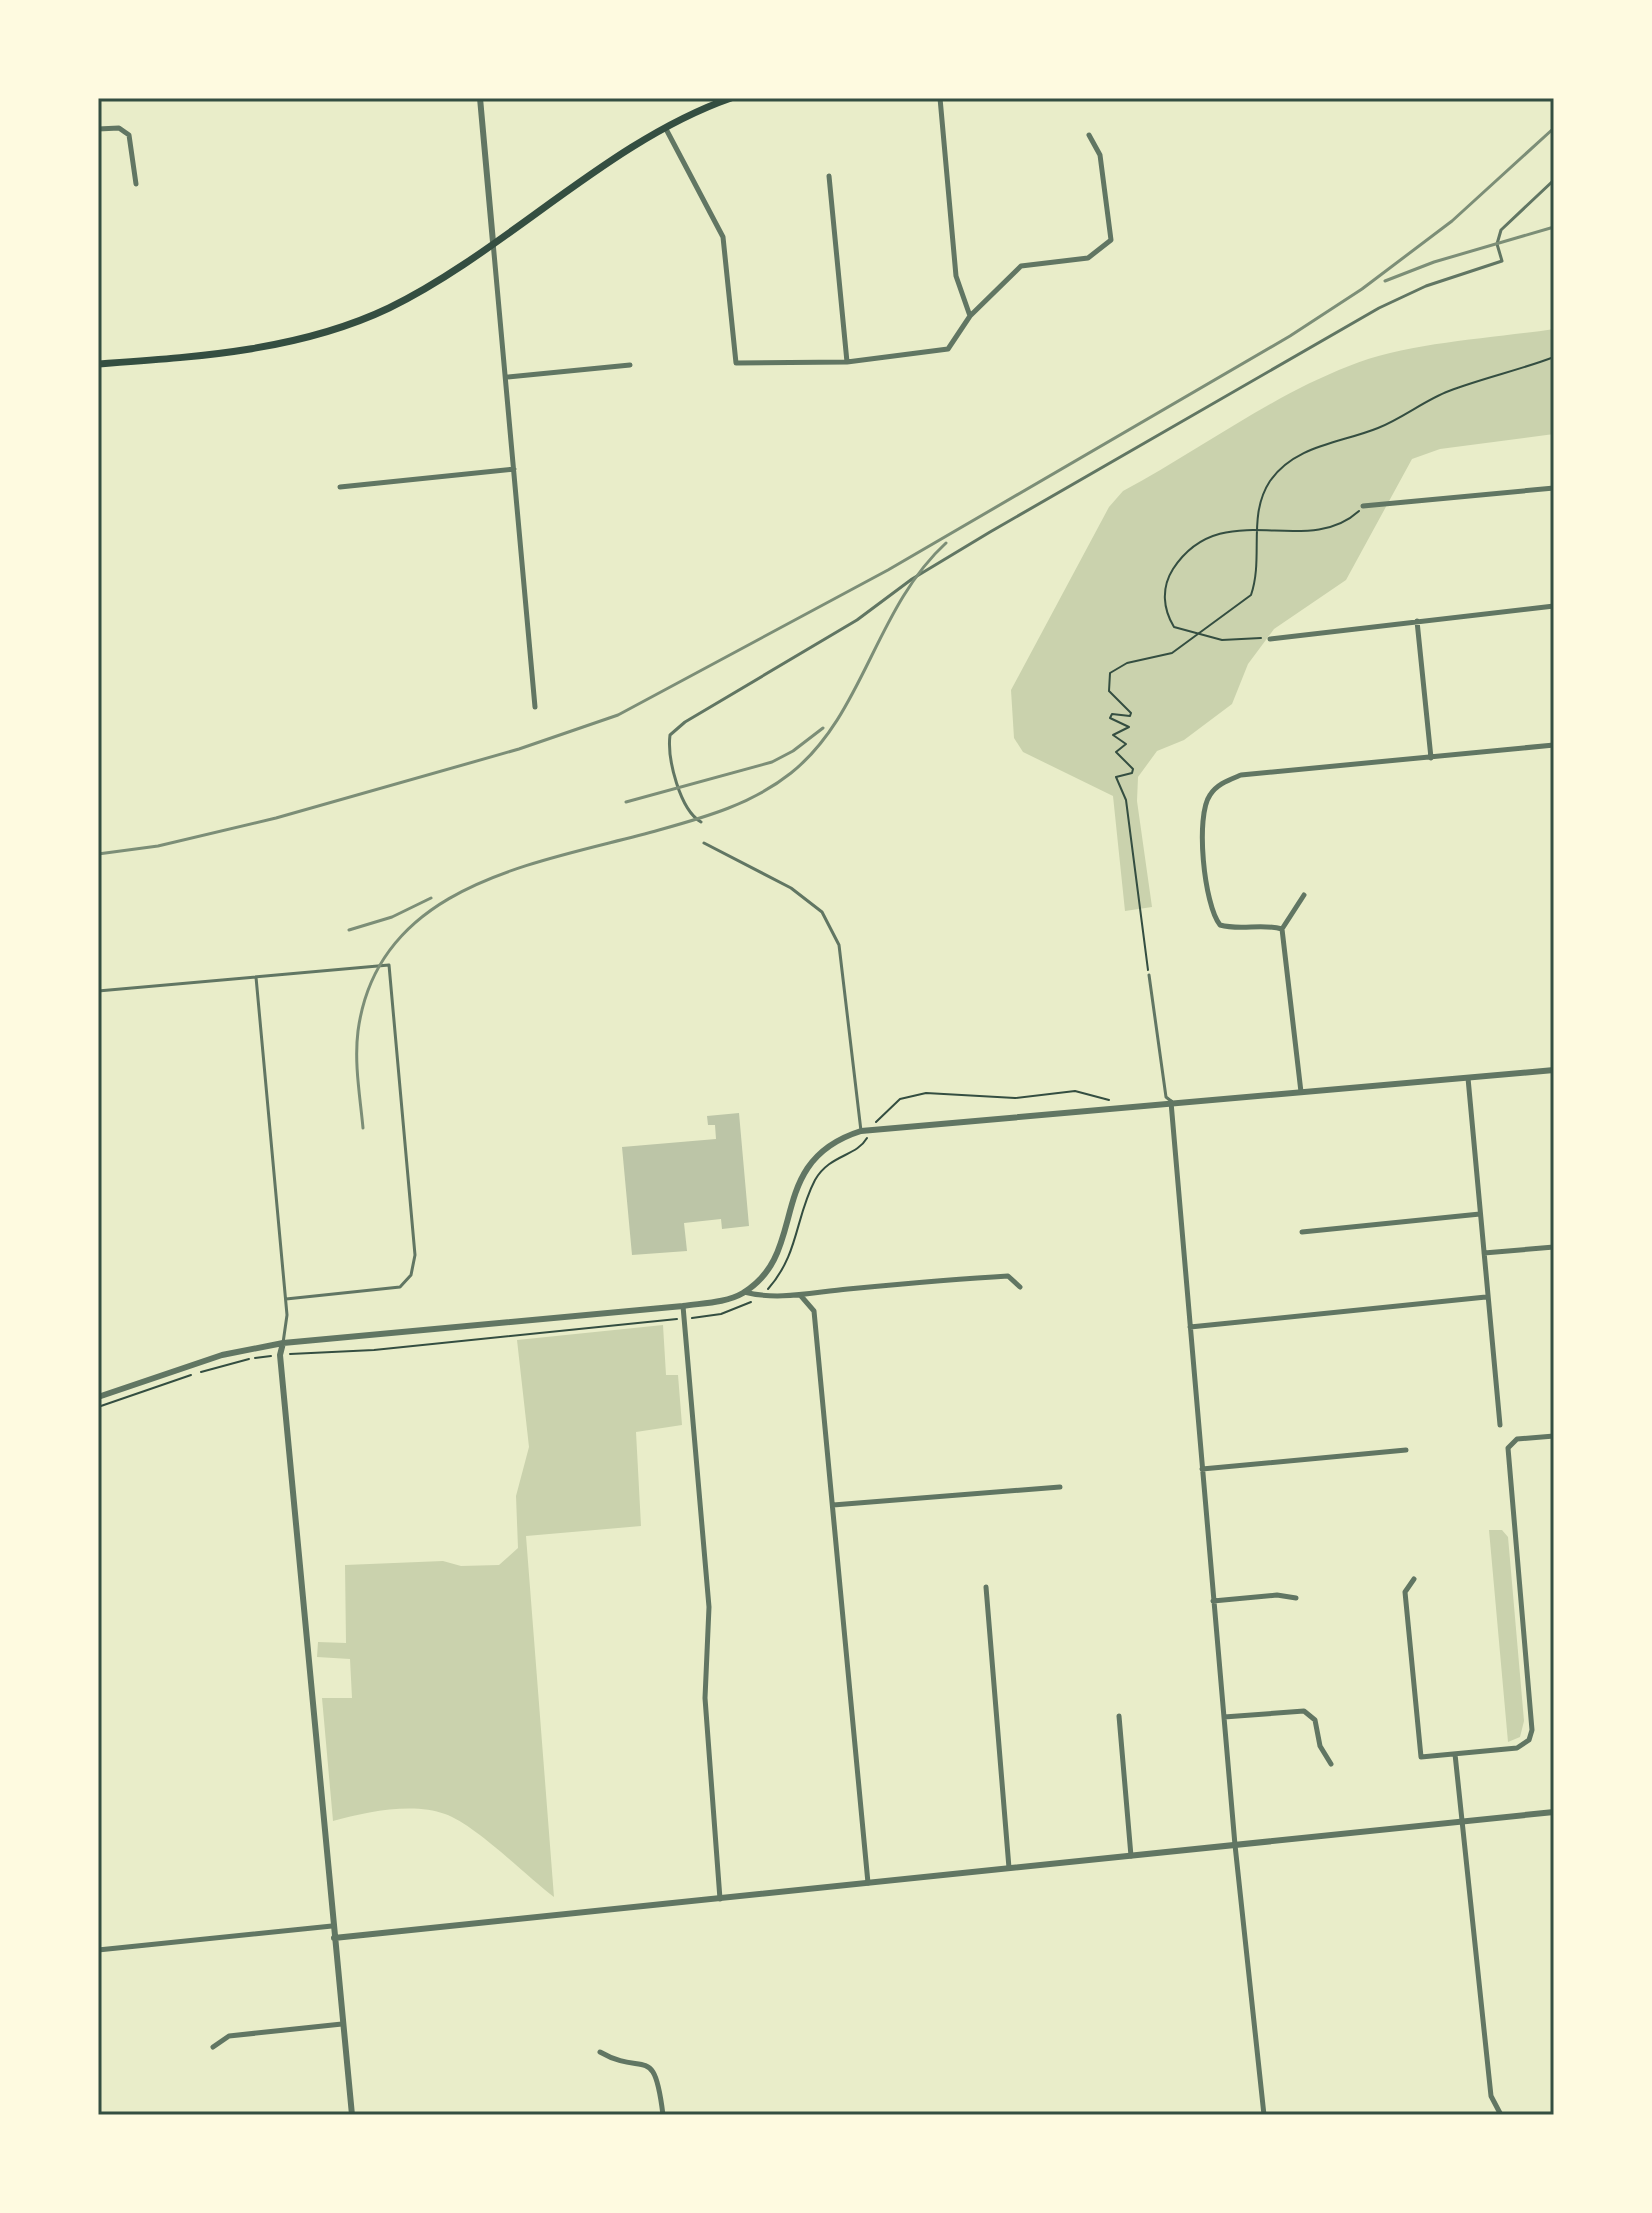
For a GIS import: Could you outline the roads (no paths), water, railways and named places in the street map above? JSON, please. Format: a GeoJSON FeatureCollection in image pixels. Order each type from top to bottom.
{"type":"FeatureCollection","features":[{"type":"Feature","properties":{"kind":"main road"},"geometry":{"type":"LineString","coordinates":[[98,364],[249,349],[330,332],[409,297],[666,129],[731,98]]}},
{"type":"Feature","properties":{"kind":"street"},"geometry":{"type":"LineString","coordinates":[[480,98],[535,707]]}},
{"type":"Feature","properties":{"kind":"street"},"geometry":{"type":"LineString","coordinates":[[940,98],[956,276],[970,316]]}},
{"type":"Feature","properties":{"kind":"street"},"geometry":{"type":"LineString","coordinates":[[98,129],[119,128],[129,135],[136,184]]}},
{"type":"Feature","properties":{"kind":"street"},"geometry":{"type":"LineString","coordinates":[[666,129],[723,237],[736,363],[847,362],[948,349],[970,316],[1021,266],[1088,258],[1111,240],[1100,155],[1089,135]]}},
{"type":"Feature","properties":{"kind":"street"},"geometry":{"type":"LineString","coordinates":[[829,176],[847,362]]}},
{"type":"Feature","properties":{"kind":"street"},"geometry":{"type":"LineString","coordinates":[[507,377],[630,365]]}},
{"type":"Feature","properties":{"kind":"street"},"geometry":{"type":"LineString","coordinates":[[340,487],[514,469]]}},
{"type":"Feature","properties":{"kind":"street"},"geometry":{"type":"LineString","coordinates":[[1363,506],[1554,488]]}},
{"type":"Feature","properties":{"kind":"street"},"geometry":{"type":"LineString","coordinates":[[1270,639],[1554,606]]}},
{"type":"Feature","properties":{"kind":"street"},"geometry":{"type":"LineString","coordinates":[[1417,621],[1431,758]]}},
{"type":"Feature","properties":{"kind":"street"},"geometry":{"type":"LineString","coordinates":[[1282,929],[1271,926],[1233,929],[1220,925],[1212,915],[1202,824],[1204,805],[1224,781],[1241,775],[1554,745]]}},
{"type":"Feature","properties":{"kind":"street"},"geometry":{"type":"LineString","coordinates":[[1301,1092],[1282,929],[1304,895]]}},
{"type":"Feature","properties":{"kind":"street"},"geometry":{"type":"LineString","coordinates":[[98,1397],[222,1355],[283,1343],[683,1306],[713,1302],[744,1292],[772,1262],[791,1197],[804,1171],[817,1155],[835,1142],[861,1131],[1171,1101],[1554,1070]]}},
{"type":"Feature","properties":{"kind":"street"},"geometry":{"type":"LineString","coordinates":[[1468,1078],[1500,1425]]}},
{"type":"Feature","properties":{"kind":"street"},"geometry":{"type":"LineString","coordinates":[[1171,1101],[1235,1845],[1264,2115]]}},
{"type":"Feature","properties":{"kind":"street"},"geometry":{"type":"LineString","coordinates":[[1302,1232],[1480,1214]]}},
{"type":"Feature","properties":{"kind":"street"},"geometry":{"type":"LineString","coordinates":[[1484,1253],[1554,1247]]}},
{"type":"Feature","properties":{"kind":"street"},"geometry":{"type":"LineString","coordinates":[[744,1292],[761,1297],[801,1296],[926,1281],[1008,1276],[1020,1287]]}},
{"type":"Feature","properties":{"kind":"street"},"geometry":{"type":"LineString","coordinates":[[801,1296],[814,1311],[868,1883]]}},
{"type":"Feature","properties":{"kind":"street"},"geometry":{"type":"LineString","coordinates":[[1190,1327],[1486,1297]]}},
{"type":"Feature","properties":{"kind":"street"},"geometry":{"type":"LineString","coordinates":[[683,1306],[709,1607],[705,1698],[720,1899]]}},
{"type":"Feature","properties":{"kind":"street"},"geometry":{"type":"LineString","coordinates":[[283,1343],[280,1355],[352,2115]]}},
{"type":"Feature","properties":{"kind":"street"},"geometry":{"type":"LineString","coordinates":[[1414,1579],[1405,1592],[1421,1757],[1517,1748],[1529,1740],[1532,1730],[1508,1448],[1517,1439],[1554,1436]]}},
{"type":"Feature","properties":{"kind":"street"},"geometry":{"type":"LineString","coordinates":[[1202,1469],[1406,1450]]}},
{"type":"Feature","properties":{"kind":"street"},"geometry":{"type":"LineString","coordinates":[[833,1505],[1060,1487]]}},
{"type":"Feature","properties":{"kind":"street"},"geometry":{"type":"LineString","coordinates":[[986,1587],[1009,1868]]}},
{"type":"Feature","properties":{"kind":"street"},"geometry":{"type":"LineString","coordinates":[[1213,1601],[1277,1595],[1296,1598]]}},
{"type":"Feature","properties":{"kind":"street"},"geometry":{"type":"LineString","coordinates":[[1224,1717],[1304,1711],[1315,1720],[1320,1746],[1331,1764]]}},
{"type":"Feature","properties":{"kind":"street"},"geometry":{"type":"LineString","coordinates":[[1119,1716],[1131,1856]]}},
{"type":"Feature","properties":{"kind":"street"},"geometry":{"type":"LineString","coordinates":[[1455,1754],[1491,2096],[1501,2115]]}},
{"type":"Feature","properties":{"kind":"street"},"geometry":{"type":"LineString","coordinates":[[334,1938],[1554,1812]]}},
{"type":"Feature","properties":{"kind":"street"},"geometry":{"type":"LineString","coordinates":[[98,1950],[332,1926]]}},
{"type":"Feature","properties":{"kind":"street"},"geometry":{"type":"LineString","coordinates":[[213,2047],[229,2036],[342,2024]]}},
{"type":"Feature","properties":{"kind":"street"},"geometry":{"type":"LineString","coordinates":[[600,2052],[613,2059],[642,2062],[650,2069],[659,2081],[663,2115]]}},
{"type":"Feature","properties":{"kind":"lane"},"geometry":{"type":"LineString","coordinates":[[701,822],[696,820],[682,796],[670,750],[670,735],[685,722],[857,620],[912,579],[990,532],[1379,308],[1426,286],[1502,261],[1497,244],[1501,230],[1554,180]]}},
{"type":"Feature","properties":{"kind":"lane"},"geometry":{"type":"LineString","coordinates":[[704,843],[791,888],[822,912],[839,945],[861,1131]]}},
{"type":"Feature","properties":{"kind":"lane"},"geometry":{"type":"LineString","coordinates":[[98,991],[389,965],[415,1255],[413,1270],[405,1284],[395,1288],[286,1299]]}},
{"type":"Feature","properties":{"kind":"lane"},"geometry":{"type":"LineString","coordinates":[[1149,975],[1166,1097],[1171,1101]]}},
{"type":"Feature","properties":{"kind":"lane"},"geometry":{"type":"LineString","coordinates":[[256,977],[286,1299],[283,1343]]}},
{"type":"Feature","properties":{"kind":"railway"},"geometry":{"type":"LineString","coordinates":[[98,854],[158,846],[276,818],[519,749],[618,715],[888,570],[1290,336],[1362,289],[1452,221],[1554,128]]}},
{"type":"Feature","properties":{"kind":"railway"},"geometry":{"type":"LineString","coordinates":[[1385,281],[1434,262],[1554,227]]}},
{"type":"Feature","properties":{"kind":"railway"},"geometry":{"type":"LineString","coordinates":[[363,1128],[357,1067],[358,1031],[372,981],[397,941],[431,910],[472,887],[565,854],[711,814],[776,784],[816,749],[836,722],[902,598],[922,569],[946,543]]}},
{"type":"Feature","properties":{"kind":"railway"},"geometry":{"type":"LineString","coordinates":[[626,802],[772,762],[793,751],[823,728]]}},
{"type":"Feature","properties":{"kind":"railway"},"geometry":{"type":"LineString","coordinates":[[349,930],[392,917],[431,898]]}}]}
